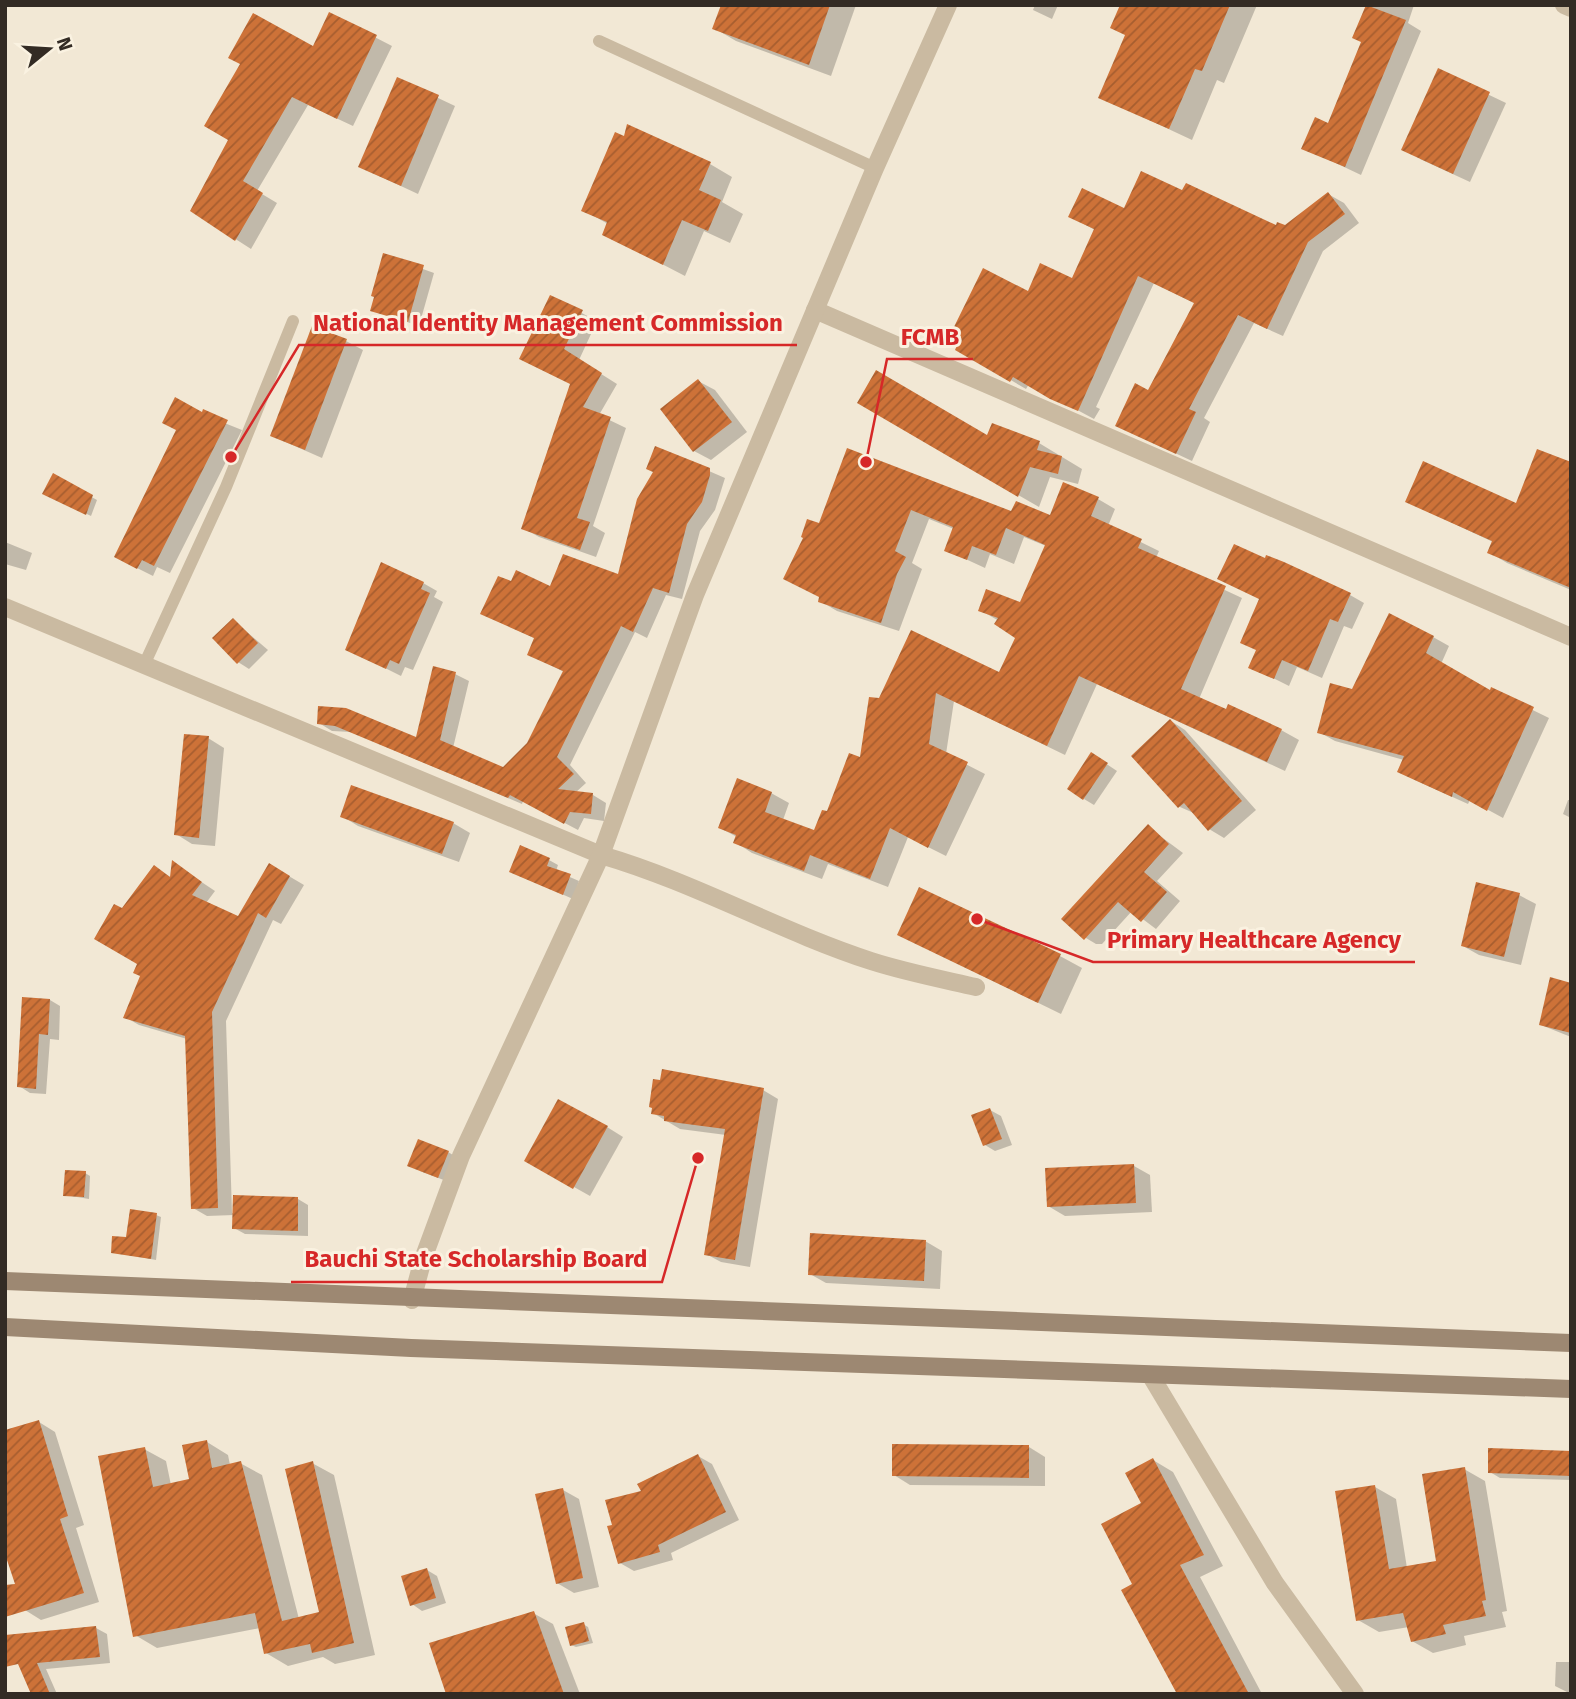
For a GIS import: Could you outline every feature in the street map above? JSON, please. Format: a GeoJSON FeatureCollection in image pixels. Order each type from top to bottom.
{"type":"FeatureCollection","features":[{"type":"Feature","properties":{"kind":"street"},"geometry":{"type":"LineString","coordinates":[[412,1300],[423,1259],[461,1156],[601,855],[695,595],[875,168],[948,5]]}},
{"type":"Feature","properties":{"kind":"street"},"geometry":{"type":"LineString","coordinates":[[1564,5],[1571,8]]}},
{"type":"Feature","properties":{"kind":"street"},"geometry":{"type":"LineString","coordinates":[[815,310],[1571,637]]}},
{"type":"Feature","properties":{"kind":"street"},"geometry":{"type":"LineString","coordinates":[[5,607],[601,855],[665,876],[722,902],[872,962],[976,987]]}},
{"type":"Feature","properties":{"kind":"street"},"geometry":{"type":"LineString","coordinates":[[5,1281],[412,1300],[1132,1323],[1571,1343]]}},
{"type":"Feature","properties":{"kind":"street"},"geometry":{"type":"LineString","coordinates":[[5,1326],[411,1348],[1571,1389]]}},
{"type":"Feature","properties":{"kind":"street"},"geometry":{"type":"LineString","coordinates":[[1151,1376],[1275,1583],[1355,1694]]}},
{"type":"Feature","properties":{"kind":"lane"},"geometry":{"type":"LineString","coordinates":[[599,41],[875,168]]}},
{"type":"Feature","properties":{"kind":"lane"},"geometry":{"type":"LineString","coordinates":[[144,665],[226,487],[293,321]]}},
{"type":"Feature","properties":{"kind":"building"},"geometry":{"type":"Polygon","coordinates":[[[721,5],[830,5],[809,65],[712,29],[721,5]]]}},
{"type":"Feature","properties":{"kind":"building"},"geometry":{"type":"Polygon","coordinates":[[[1120,5],[1230,5],[1202,71],[1195,69],[1169,129],[1098,98],[1125,35],[1110,28],[1120,5]]]}},
{"type":"Feature","properties":{"kind":"building"},"geometry":{"type":"Polygon","coordinates":[[[1366,5],[1406,20],[1345,167],[1301,149],[1315,117],[1328,123],[1361,42],[1352,38],[1366,5]]]}},
{"type":"Feature","properties":{"kind":"building"},"geometry":{"type":"Polygon","coordinates":[[[329,12],[377,35],[337,119],[292,97],[243,181],[263,193],[235,241],[190,211],[228,140],[204,126],[240,64],[228,58],[253,13],[313,46],[329,12]]]}},
{"type":"Feature","properties":{"kind":"building"},"geometry":{"type":"Polygon","coordinates":[[[1438,68],[1490,92],[1453,174],[1401,150],[1438,68]]]}},
{"type":"Feature","properties":{"kind":"building"},"geometry":{"type":"Polygon","coordinates":[[[397,77],[439,95],[401,186],[358,167],[397,77]]]}},
{"type":"Feature","properties":{"kind":"building"},"geometry":{"type":"Polygon","coordinates":[[[627,124],[711,162],[699,190],[721,200],[708,231],[682,220],[663,265],[602,235],[607,222],[581,211],[615,132],[624,136],[627,124]]]}},
{"type":"Feature","properties":{"kind":"building"},"geometry":{"type":"Polygon","coordinates":[[[1141,171],[1182,190],[1186,183],[1276,225],[1277,222],[1285,225],[1328,192],[1345,214],[1308,242],[1267,329],[1238,315],[1189,409],[1196,412],[1176,454],[1115,426],[1135,383],[1148,390],[1194,303],[1138,276],[1078,411],[1050,399],[1013,377],[1010,382],[955,350],[961,336],[952,331],[983,268],[1028,291],[1040,263],[1072,278],[1094,229],[1068,217],[1082,188],[1124,208],[1141,171]]]}},
{"type":"Feature","properties":{"kind":"building"},"geometry":{"type":"Polygon","coordinates":[[[383,253],[424,265],[408,322],[370,311],[374,297],[371,296],[383,253]]]}},
{"type":"Feature","properties":{"kind":"building"},"geometry":{"type":"Polygon","coordinates":[[[550,295],[583,310],[564,349],[602,373],[583,407],[611,417],[577,518],[590,522],[580,550],[521,529],[570,384],[519,359],[550,295]]]}},
{"type":"Feature","properties":{"kind":"building"},"geometry":{"type":"Polygon","coordinates":[[[312,326],[347,339],[305,450],[270,436],[312,326]]]}},
{"type":"Feature","properties":{"kind":"building"},"geometry":{"type":"Polygon","coordinates":[[[876,370],[987,435],[992,423],[1040,441],[1037,450],[1062,456],[1058,474],[1030,467],[1018,497],[857,403],[876,370]]]}},
{"type":"Feature","properties":{"kind":"building"},"geometry":{"type":"Polygon","coordinates":[[[698,379],[732,422],[693,452],[660,409],[698,379]]]}},
{"type":"Feature","properties":{"kind":"building"},"geometry":{"type":"Polygon","coordinates":[[[175,397],[202,412],[203,409],[228,420],[154,566],[142,560],[137,569],[114,557],[176,430],[162,423],[175,397]]]}},
{"type":"Feature","properties":{"kind":"building"},"geometry":{"type":"Polygon","coordinates":[[[655,446],[710,468],[710,475],[702,502],[687,524],[669,593],[653,588],[633,632],[621,626],[557,757],[574,774],[558,789],[593,793],[591,814],[570,812],[564,824],[510,795],[508,798],[335,726],[317,724],[318,706],[346,708],[416,737],[433,666],[456,672],[440,740],[503,767],[527,743],[563,671],[527,655],[534,638],[480,614],[498,576],[511,581],[516,570],[550,586],[563,554],[618,574],[637,499],[653,472],[646,469],[655,446]]]}},
{"type":"Feature","properties":{"kind":"building"},"geometry":{"type":"Polygon","coordinates":[[[847,448],[1011,511],[1016,501],[1050,515],[1063,482],[1099,497],[1091,516],[1142,539],[1138,548],[1226,586],[1181,689],[1226,709],[1228,704],[1282,729],[1267,762],[1079,676],[1047,746],[936,693],[929,744],[968,762],[928,848],[890,828],[870,879],[810,855],[804,871],[733,843],[736,835],[718,828],[737,778],[772,792],[765,812],[814,830],[822,810],[827,811],[849,753],[860,757],[869,697],[879,698],[911,630],[999,672],[1015,638],[994,624],[998,618],[978,611],[986,589],[1020,602],[1045,545],[1006,528],[996,555],[972,546],[967,560],[944,551],[953,527],[911,510],[895,551],[906,557],[897,574],[881,623],[818,602],[819,597],[783,579],[803,538],[801,537],[807,519],[819,523],[847,448]]]}},
{"type":"Feature","properties":{"kind":"building"},"geometry":{"type":"Polygon","coordinates":[[[1537,449],[1571,462],[1571,588],[1487,553],[1492,541],[1405,502],[1423,461],[1516,503],[1537,449]]]}},
{"type":"Feature","properties":{"kind":"building"},"geometry":{"type":"Polygon","coordinates":[[[53,473],[93,495],[86,515],[42,494],[53,473]]]}},
{"type":"Feature","properties":{"kind":"building"},"geometry":{"type":"Polygon","coordinates":[[[1234,544],[1265,558],[1266,555],[1284,562],[1351,593],[1338,622],[1330,619],[1308,671],[1282,660],[1274,679],[1248,668],[1256,650],[1240,643],[1259,599],[1217,579],[1234,544]]]}},
{"type":"Feature","properties":{"kind":"building"},"geometry":{"type":"Polygon","coordinates":[[[381,562],[424,582],[421,589],[430,593],[399,664],[390,660],[386,669],[345,650],[381,562]]]}},
{"type":"Feature","properties":{"kind":"building"},"geometry":{"type":"Polygon","coordinates":[[[1389,613],[1434,636],[1426,653],[1490,690],[1491,687],[1534,707],[1487,811],[1453,792],[1452,797],[1397,772],[1404,756],[1317,733],[1330,683],[1352,689],[1389,613]]]}},
{"type":"Feature","properties":{"kind":"building"},"geometry":{"type":"Polygon","coordinates":[[[233,618],[258,643],[237,664],[212,638],[233,618]]]}},
{"type":"Feature","properties":{"kind":"building"},"geometry":{"type":"Polygon","coordinates":[[[1170,719],[1242,801],[1208,831],[1184,803],[1178,808],[1131,756],[1170,719]]]}},
{"type":"Feature","properties":{"kind":"building"},"geometry":{"type":"Polygon","coordinates":[[[184,734],[209,736],[199,838],[174,835],[184,734]]]}},
{"type":"Feature","properties":{"kind":"building"},"geometry":{"type":"Polygon","coordinates":[[[1091,752],[1108,763],[1083,800],[1067,789],[1091,752]]]}},
{"type":"Feature","properties":{"kind":"building"},"geometry":{"type":"Polygon","coordinates":[[[351,785],[454,822],[442,854],[340,817],[351,785]]]}},
{"type":"Feature","properties":{"kind":"building"},"geometry":{"type":"Polygon","coordinates":[[[1148,824],[1169,844],[1144,872],[1167,892],[1141,922],[1118,902],[1084,940],[1061,919],[1148,824]]]}},
{"type":"Feature","properties":{"kind":"building"},"geometry":{"type":"Polygon","coordinates":[[[520,845],[550,858],[547,866],[571,874],[563,895],[509,872],[520,845]]]}},
{"type":"Feature","properties":{"kind":"building"},"geometry":{"type":"Polygon","coordinates":[[[172,860],[202,882],[192,895],[238,916],[269,863],[290,876],[266,918],[258,913],[212,1012],[218,1208],[191,1209],[185,1036],[123,1018],[140,976],[133,973],[137,964],[94,939],[114,904],[122,908],[154,865],[170,877],[172,860]]]}},
{"type":"Feature","properties":{"kind":"building"},"geometry":{"type":"Polygon","coordinates":[[[1476,882],[1520,893],[1504,957],[1461,946],[1476,882]]]}},
{"type":"Feature","properties":{"kind":"building"},"geometry":{"type":"Polygon","coordinates":[[[919,887],[1061,954],[1038,1003],[897,935],[919,887]]]}},
{"type":"Feature","properties":{"kind":"building"},"geometry":{"type":"Polygon","coordinates":[[[1550,977],[1571,983],[1571,1033],[1539,1025],[1550,977]]]}},
{"type":"Feature","properties":{"kind":"building"},"geometry":{"type":"Polygon","coordinates":[[[22,997],[50,999],[48,1035],[39,1034],[36,1089],[17,1087],[22,997]]]}},
{"type":"Feature","properties":{"kind":"building"},"geometry":{"type":"Polygon","coordinates":[[[662,1069],[764,1088],[735,1260],[704,1255],[725,1129],[664,1121],[664,1116],[651,1114],[652,1108],[649,1107],[653,1079],[660,1080],[662,1069]]]}},
{"type":"Feature","properties":{"kind":"building"},"geometry":{"type":"Polygon","coordinates":[[[558,1099],[608,1126],[573,1189],[524,1161],[558,1099]]]}},
{"type":"Feature","properties":{"kind":"building"},"geometry":{"type":"Polygon","coordinates":[[[990,1108],[1002,1139],[983,1146],[971,1115],[990,1108]]]}},
{"type":"Feature","properties":{"kind":"building"},"geometry":{"type":"Polygon","coordinates":[[[418,1139],[449,1151],[438,1178],[407,1166],[418,1139]]]}},
{"type":"Feature","properties":{"kind":"building"},"geometry":{"type":"Polygon","coordinates":[[[1134,1164],[1136,1203],[1047,1207],[1045,1168],[1134,1164]]]}},
{"type":"Feature","properties":{"kind":"building"},"geometry":{"type":"Polygon","coordinates":[[[65,1170],[86,1171],[84,1197],[63,1196],[65,1170]]]}},
{"type":"Feature","properties":{"kind":"building"},"geometry":{"type":"Polygon","coordinates":[[[233,1195],[298,1197],[298,1231],[232,1229],[233,1195]]]}},
{"type":"Feature","properties":{"kind":"building"},"geometry":{"type":"Polygon","coordinates":[[[130,1209],[157,1213],[151,1259],[111,1253],[112,1236],[126,1237],[130,1209]]]}},
{"type":"Feature","properties":{"kind":"building"},"geometry":{"type":"Polygon","coordinates":[[[810,1233],[926,1240],[924,1281],[808,1275],[810,1233]]]}},
{"type":"Feature","properties":{"kind":"building"},"geometry":{"type":"Polygon","coordinates":[[[39,1420],[68,1516],[60,1519],[84,1593],[5,1617],[5,1585],[15,1584],[5,1554],[5,1430],[39,1420]]]}},
{"type":"Feature","properties":{"kind":"building"},"geometry":{"type":"Polygon","coordinates":[[[207,1440],[212,1468],[241,1461],[282,1621],[319,1612],[285,1469],[313,1461],[354,1643],[312,1653],[310,1644],[264,1654],[255,1613],[133,1637],[98,1456],[145,1447],[153,1487],[189,1479],[182,1445],[207,1440]]]}},
{"type":"Feature","properties":{"kind":"building"},"geometry":{"type":"Polygon","coordinates":[[[892,1444],[1029,1445],[1029,1478],[892,1476],[892,1444]]]}},
{"type":"Feature","properties":{"kind":"building"},"geometry":{"type":"Polygon","coordinates":[[[1488,1448],[1571,1451],[1571,1476],[1488,1473],[1488,1448]]]}},
{"type":"Feature","properties":{"kind":"building"},"geometry":{"type":"Polygon","coordinates":[[[698,1454],[726,1512],[658,1545],[660,1552],[618,1564],[607,1526],[612,1525],[605,1500],[641,1491],[637,1484],[698,1454]]]}},
{"type":"Feature","properties":{"kind":"building"},"geometry":{"type":"Polygon","coordinates":[[[1153,1458],[1204,1555],[1180,1565],[1249,1694],[1177,1694],[1121,1590],[1132,1584],[1101,1524],[1141,1503],[1125,1473],[1153,1458]]]}},
{"type":"Feature","properties":{"kind":"building"},"geometry":{"type":"Polygon","coordinates":[[[1465,1467],[1486,1600],[1482,1601],[1486,1616],[1443,1625],[1446,1634],[1411,1642],[1403,1613],[1356,1621],[1335,1491],[1375,1485],[1389,1569],[1436,1561],[1422,1474],[1465,1467]]]}},
{"type":"Feature","properties":{"kind":"building"},"geometry":{"type":"Polygon","coordinates":[[[563,1488],[583,1578],[556,1584],[535,1494],[563,1488]]]}},
{"type":"Feature","properties":{"kind":"building"},"geometry":{"type":"Polygon","coordinates":[[[427,1568],[436,1598],[410,1606],[401,1576],[427,1568]]]}},
{"type":"Feature","properties":{"kind":"building"},"geometry":{"type":"Polygon","coordinates":[[[534,1611],[564,1694],[446,1694],[429,1643],[534,1611]]]}},
{"type":"Feature","properties":{"kind":"building"},"geometry":{"type":"Polygon","coordinates":[[[584,1622],[589,1641],[570,1646],[565,1627],[584,1622]]]}},
{"type":"Feature","properties":{"kind":"building"},"geometry":{"type":"Polygon","coordinates":[[[96,1626],[100,1657],[37,1663],[50,1694],[31,1694],[18,1664],[5,1667],[5,1635],[96,1626]]]}},
{"type":"Feature","properties":{"kind":"place","name":"National Identity Management Commission"},"geometry":{"type":"Point","coordinates":[231,457]}},
{"type":"Feature","properties":{"kind":"place","name":"FCMB"},"geometry":{"type":"Point","coordinates":[866,462]}},
{"type":"Feature","properties":{"kind":"place","name":"Primary Healthcare Agency"},"geometry":{"type":"Point","coordinates":[977,919]}},
{"type":"Feature","properties":{"kind":"place","name":"Bauchi State Scholarship Board"},"geometry":{"type":"Point","coordinates":[698,1158]}}]}
